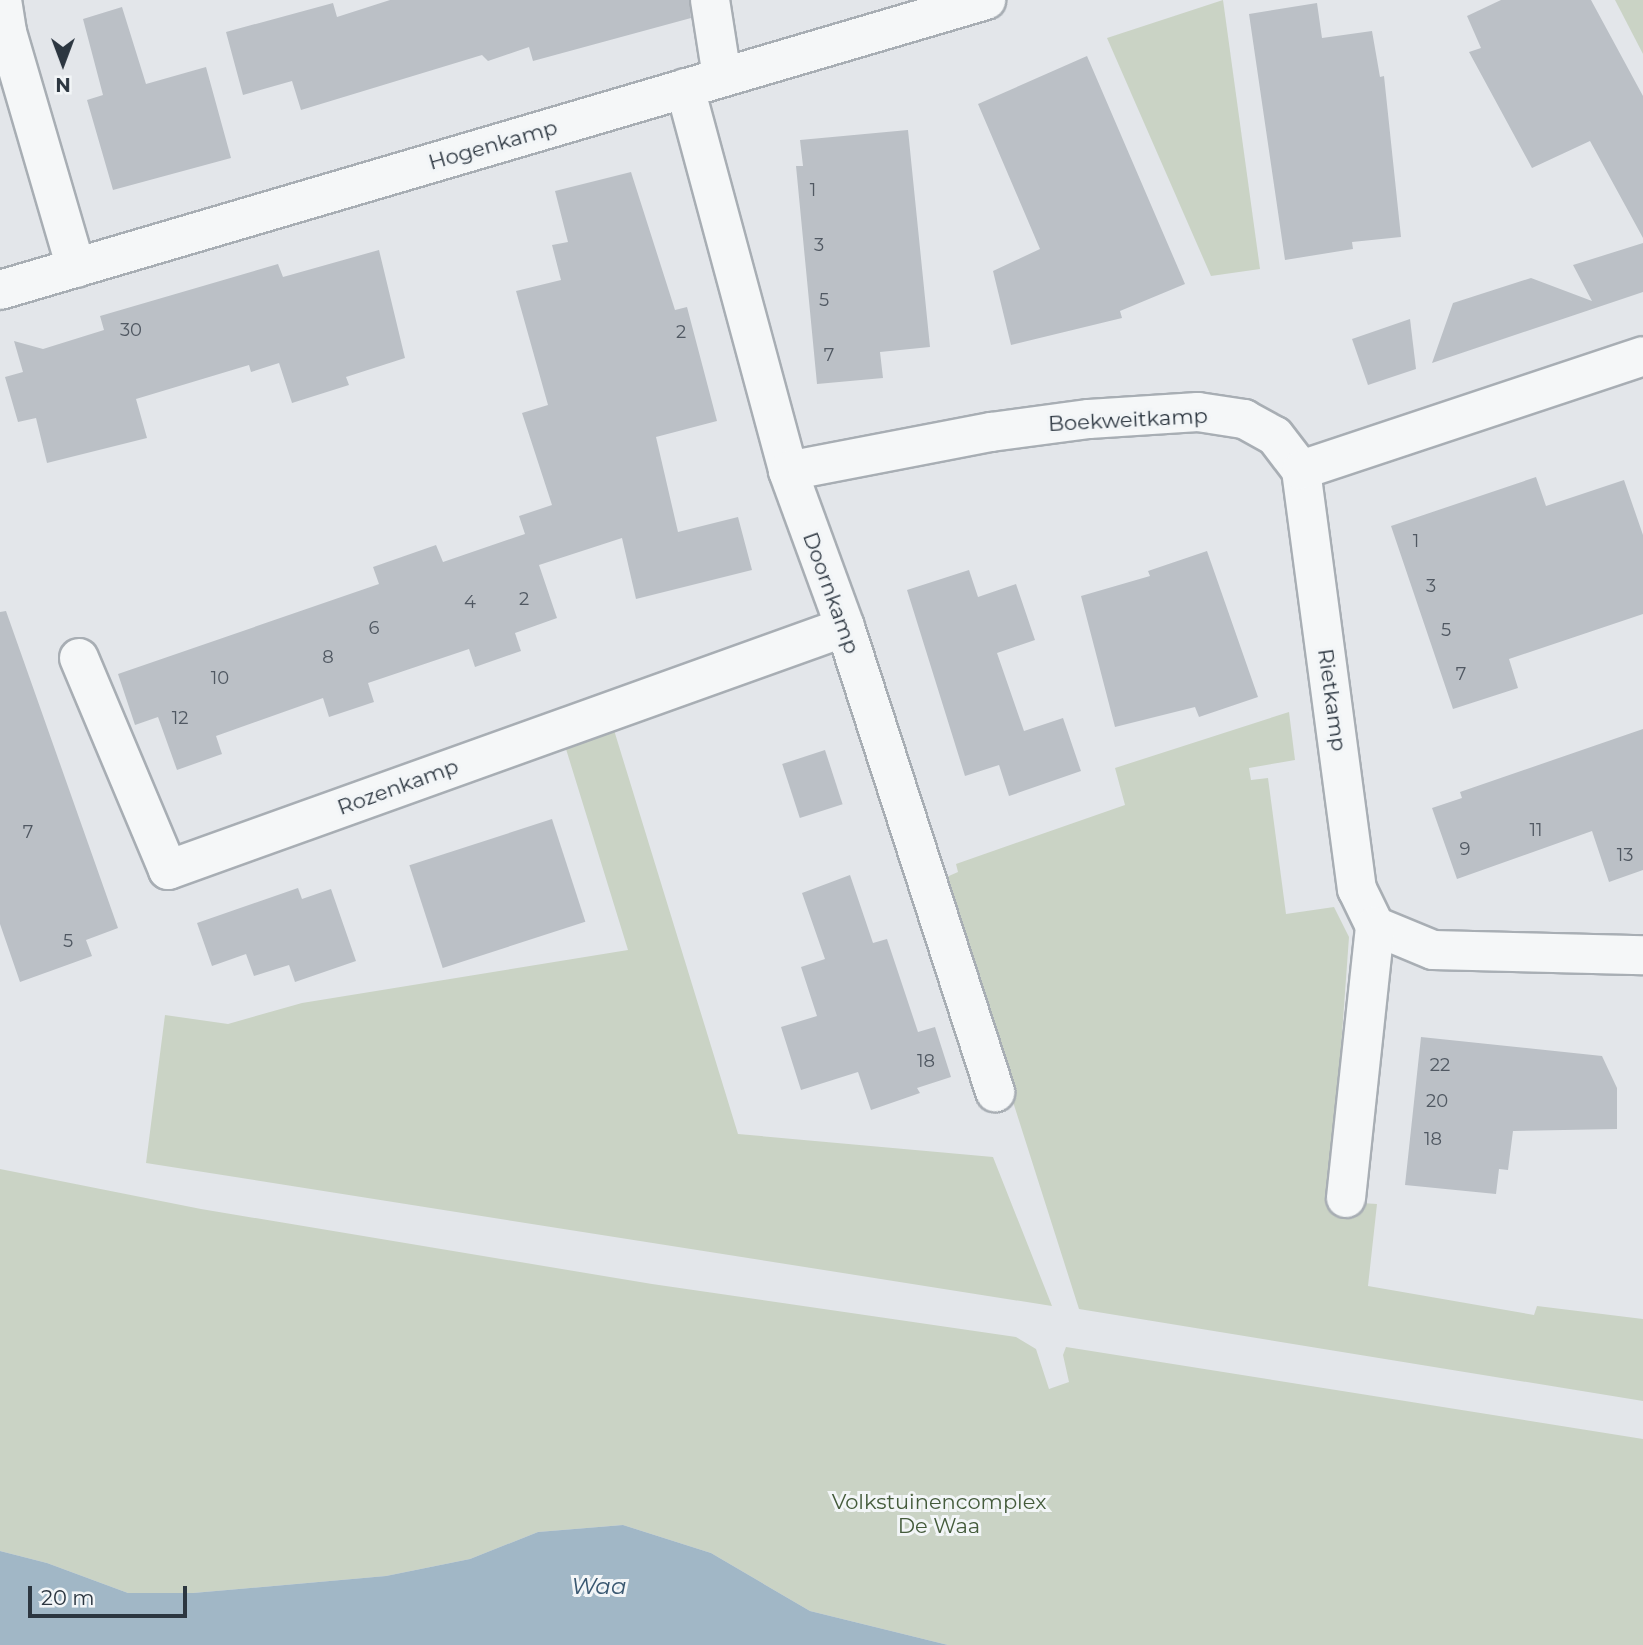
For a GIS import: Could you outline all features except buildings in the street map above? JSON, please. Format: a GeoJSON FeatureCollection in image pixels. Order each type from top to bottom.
{"type":"FeatureCollection","features":[{"type":"Feature","properties":{"kind":"street"},"geometry":{"type":"LineString","coordinates":[[2,0],[7,32],[76,268]]}},
{"type":"Feature","properties":{"kind":"street"},"geometry":{"type":"LineString","coordinates":[[710,0],[722,77]]}},
{"type":"Feature","properties":{"kind":"street","name":"Hogenkamp"},"geometry":{"type":"LineString","coordinates":[[0,290],[986,0]]}},
{"type":"Feature","properties":{"kind":"street","name":"Doornkamp"},"geometry":{"type":"LineString","coordinates":[[685,88],[788,471],[845,627],[995,1092]]}},
{"type":"Feature","properties":{"kind":"street"},"geometry":{"type":"LineString","coordinates":[[1301,470],[1643,356]]}},
{"type":"Feature","properties":{"kind":"street","name":"Boekweitkamp"},"geometry":{"type":"LineString","coordinates":[[788,471],[1003,430],[1089,419],[1198,412],[1244,419],[1275,436],[1301,470]]}},
{"type":"Feature","properties":{"kind":"street","name":"Rietkamp"},"geometry":{"type":"LineString","coordinates":[[1301,470],[1357,889],[1376,926]]}},
{"type":"Feature","properties":{"kind":"street","name":"Rozenkamp"},"geometry":{"type":"LineString","coordinates":[[79,658],[168,870],[845,627]]}},
{"type":"Feature","properties":{"kind":"street"},"geometry":{"type":"LineString","coordinates":[[1346,1198],[1376,926],[1433,950],[1643,955]]}},
{"type":"Feature","properties":{"kind":"green space"},"geometry":{"type":"Polygon","coordinates":[[[1223,0],[1260,269],[1211,276],[1107,38],[1223,0]]]}},
{"type":"Feature","properties":{"kind":"green space"},"geometry":{"type":"Polygon","coordinates":[[[1615,0],[1643,0],[1643,54],[1615,0]]]}},
{"type":"Feature","properties":{"kind":"green space"},"geometry":{"type":"Polygon","coordinates":[[[1289,712],[1295,760],[1249,768],[1251,780],[1268,778],[1286,914],[1334,907],[1349,937],[1330,1201],[1377,1204],[1368,1286],[1534,1315],[1537,1306],[1643,1319],[1643,1401],[1079,1309],[942,879],[958,872],[956,864],[1125,805],[1115,768],[1289,712]]]}},
{"type":"Feature","properties":{"kind":"green space"},"geometry":{"type":"Polygon","coordinates":[[[614,730],[738,1134],[993,1157],[1052,1306],[146,1163],[165,1015],[228,1024],[302,1003],[628,950],[566,749],[614,730]]]}},
{"type":"Feature","properties":{"kind":"green space","name":"Volkstuinencomplex De Waa"},"geometry":{"type":"Polygon","coordinates":[[[0,1169],[201,1209],[652,1284],[1016,1337],[1036,1349],[1049,1389],[1069,1382],[1063,1355],[1066,1347],[1643,1439],[1643,1645],[948,1645],[810,1611],[711,1553],[623,1525],[538,1532],[470,1559],[386,1576],[193,1593],[128,1593],[47,1563],[0,1551],[0,1169]]]}},
{"type":"Feature","properties":{"kind":"water","name":"Waa"},"geometry":{"type":"Polygon","coordinates":[[[623,1525],[711,1553],[810,1611],[948,1645],[0,1645],[0,1551],[47,1563],[128,1593],[193,1593],[386,1576],[470,1559],[538,1532],[623,1525]]]}}]}
